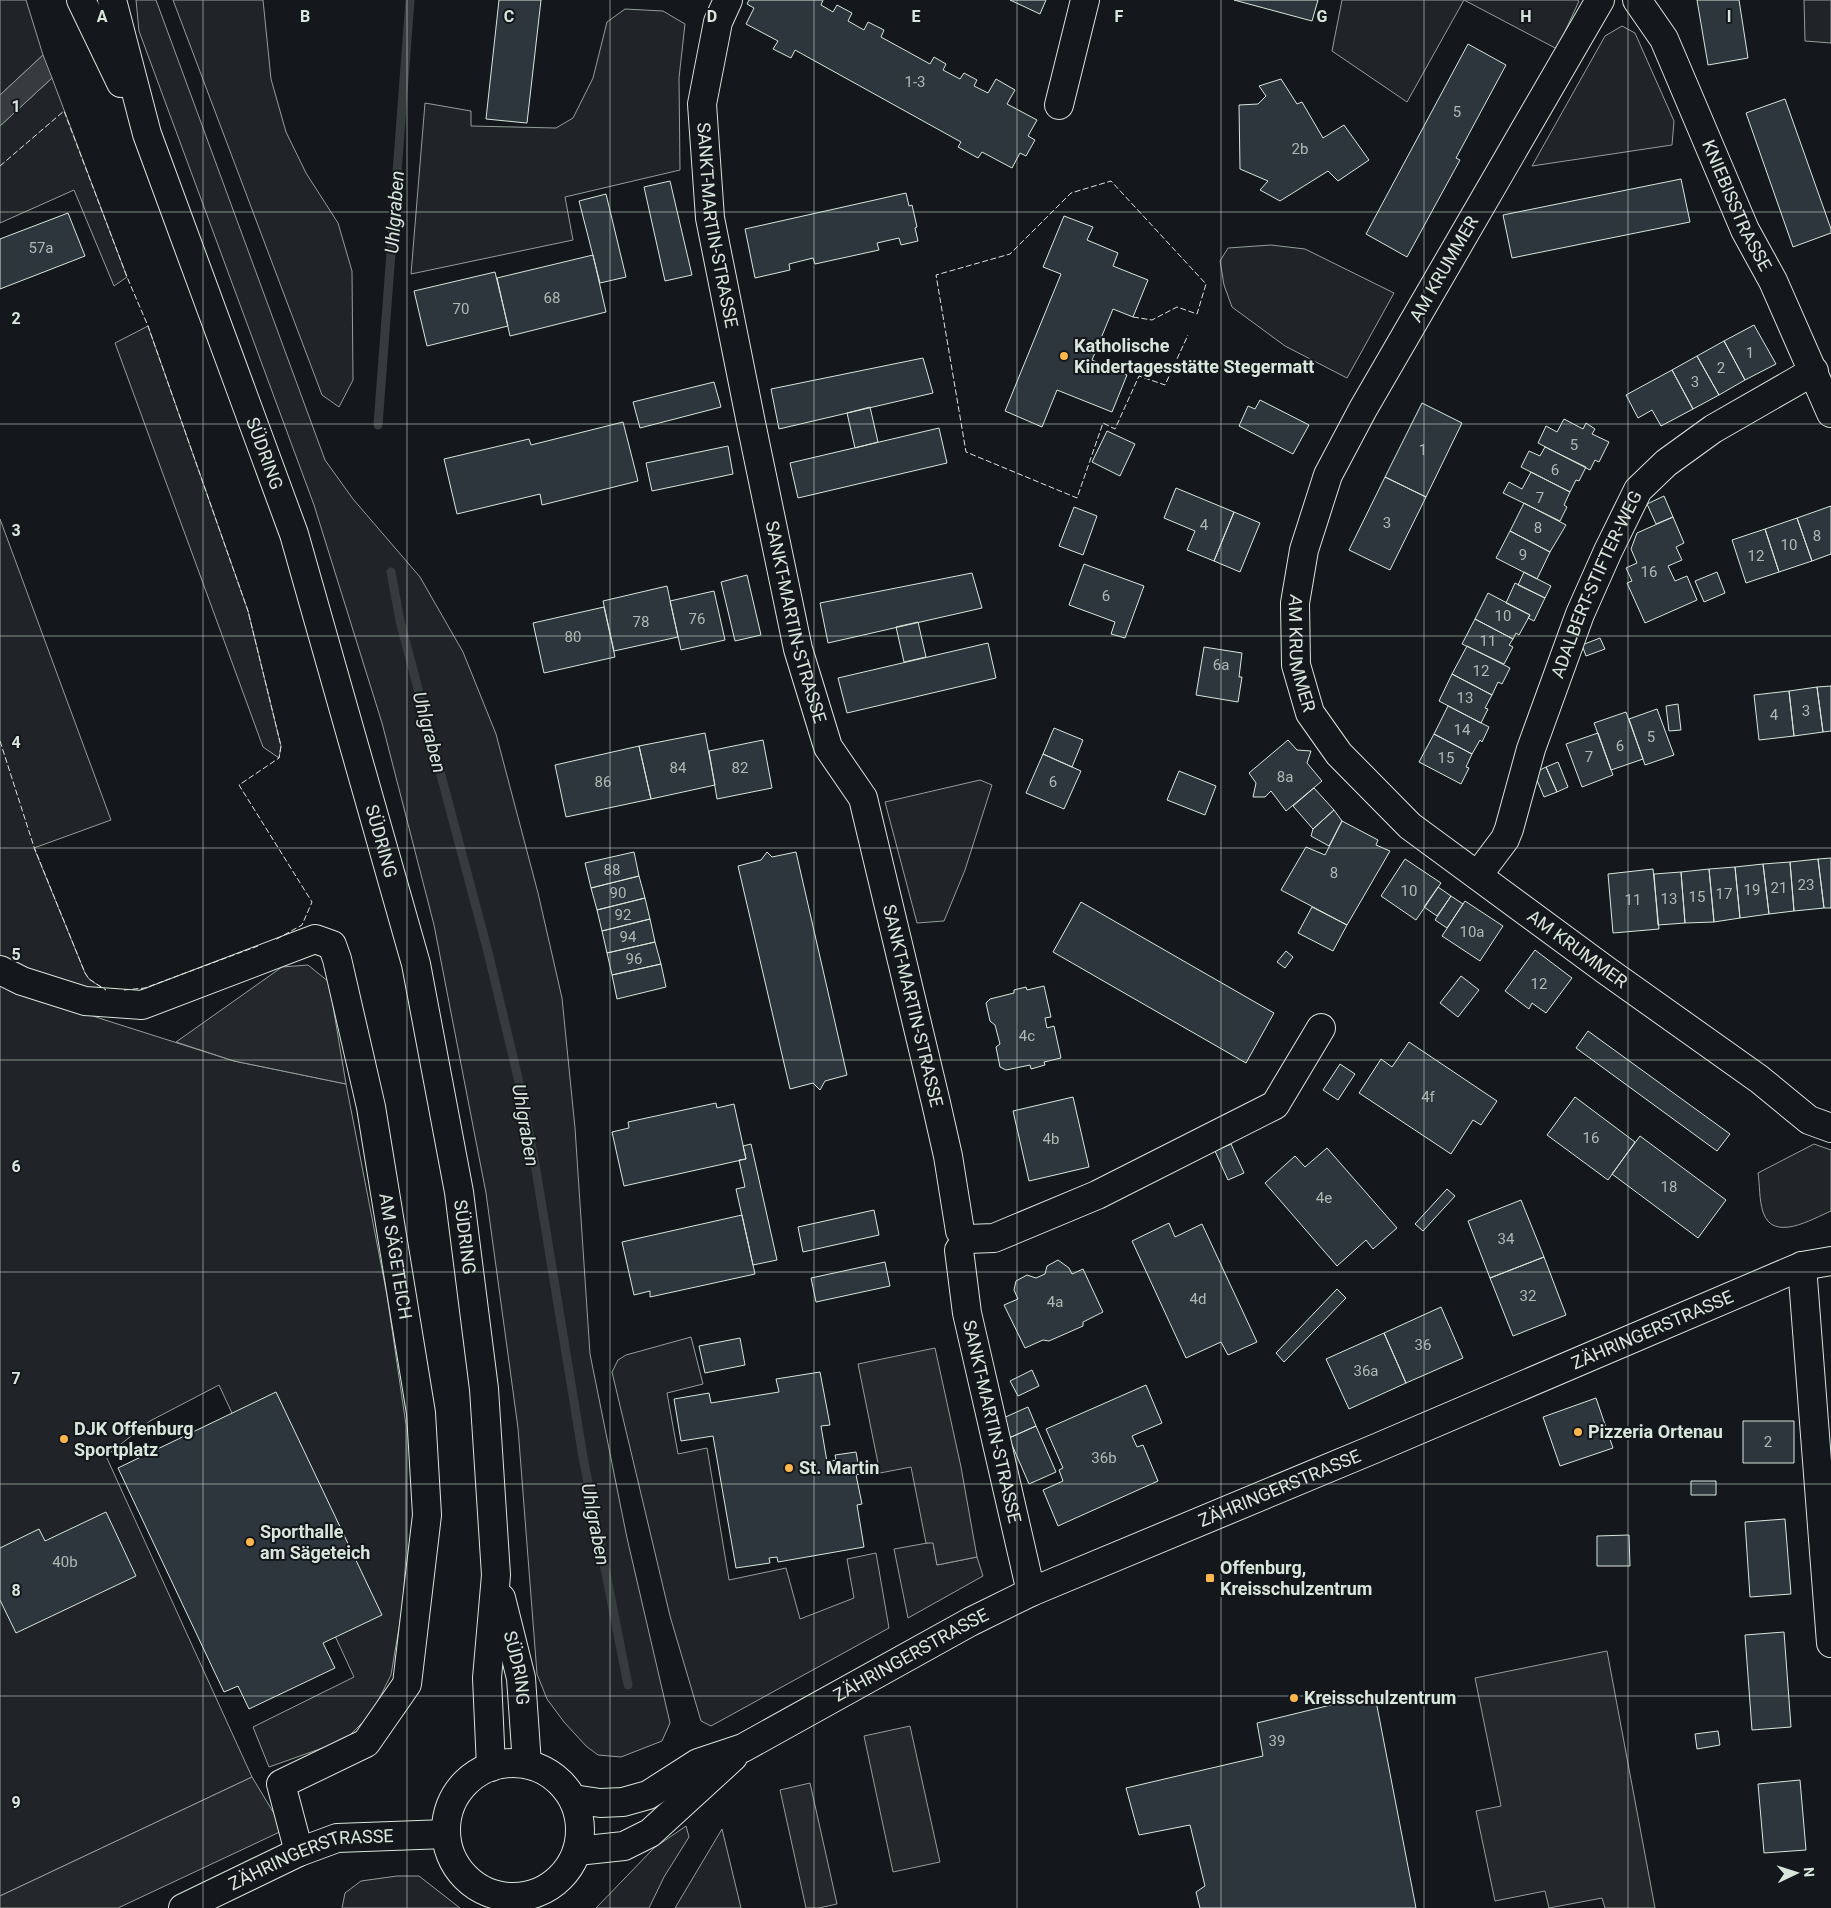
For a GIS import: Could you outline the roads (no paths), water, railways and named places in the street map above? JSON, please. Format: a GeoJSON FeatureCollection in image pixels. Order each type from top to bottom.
{"type":"FeatureCollection","features":[{"type":"Feature","properties":{"kind":"street","name":"SÜDRING"},"geometry":{"type":"LineString","coordinates":[[81,0],[146,134],[294,534],[416,964],[459,1192],[484,1389],[496,1574],[487,1678],[491,1767]]}},
{"type":"Feature","properties":{"kind":"street","name":"SÜDRING"},"geometry":{"type":"LineString","coordinates":[[112,0],[146,134]]}},
{"type":"Feature","properties":{"kind":"street","name":"SANKT-MARTIN-STRASSE"},"geometry":{"type":"LineString","coordinates":[[728,0],[718,22],[702,104],[710,218],[750,423],[798,649],[828,747],[863,798],[940,1120],[962,1240],[967,1313],[1031,1592]]}},
{"type":"Feature","properties":{"kind":"street"},"geometry":{"type":"LineString","coordinates":[[1059,105],[1084,0]]}},
{"type":"Feature","properties":{"kind":"street","name":"AM KRUMMER"},"geometry":{"type":"LineString","coordinates":[[1600,0],[1367,401],[1328,475],[1304,550],[1295,603],[1296,665],[1310,713],[1339,754],[1410,826],[1478,874],[1607,971],[1759,1079],[1809,1120],[1831,1128]]}},
{"type":"Feature","properties":{"kind":"street","name":"KNIEBISSTRASSE"},"geometry":{"type":"LineString","coordinates":[[1637,0],[1664,39],[1745,230],[1773,281],[1831,413]]}},
{"type":"Feature","properties":{"kind":"street","name":"ADALBERT-STIFTER-WEG"},"geometry":{"type":"LineString","coordinates":[[1478,874],[1505,839],[1531,749],[1580,614],[1638,490],[1666,463],[1713,429],[1814,371]]}},
{"type":"Feature","properties":{"kind":"street","name":"AM SÄGETEICH"},"geometry":{"type":"LineString","coordinates":[[0,970],[22,981],[85,1001],[142,1005],[315,939],[332,945],[338,959],[371,1107],[419,1403],[427,1515],[407,1684],[366,1743],[281,1784],[299,1852]]}},
{"type":"Feature","properties":{"kind":"street"},"geometry":{"type":"LineString","coordinates":[[962,1240],[994,1238],[1097,1195],[1275,1105],[1321,1028]]}},
{"type":"Feature","properties":{"kind":"street","name":"ZÄHRINGERSTRASSE"},"geometry":{"type":"LineString","coordinates":[[572,1799],[600,1804],[623,1802],[648,1795],[698,1763],[743,1748],[970,1622],[1031,1592],[1374,1449],[1802,1266],[1831,1261]]}},
{"type":"Feature","properties":{"kind":"street"},"geometry":{"type":"LineString","coordinates":[[1802,1266],[1831,1643]]}},
{"type":"Feature","properties":{"kind":"street","name":"SÜDRING"},"geometry":{"type":"LineString","coordinates":[[496,1574],[521,1678],[526,1764]]}},
{"type":"Feature","properties":{"kind":"street","name":"ZÄHRINGERSTRASSE"},"geometry":{"type":"LineString","coordinates":[[577,1851],[624,1846],[650,1833],[743,1748]]}},
{"type":"Feature","properties":{"kind":"street"},"geometry":{"type":"LineString","coordinates":[[505,1763],[526,1764],[541,1769],[560,1782],[572,1799],[579,1819],[577,1851],[560,1878],[542,1890],[529,1902],[514,1897],[497,1902],[464,1875],[452,1856],[446,1834],[448,1817],[453,1801],[460,1789],[471,1778],[491,1767],[505,1763]]}},
{"type":"Feature","properties":{"kind":"street","name":"ZÄHRINGERSTRASSE"},"geometry":{"type":"LineString","coordinates":[[183,1908],[299,1852],[337,1838],[446,1834]]}},
{"type":"Feature","properties":{"kind":"waterway","name":"Uhlgraben"},"geometry":{"type":"LineString","coordinates":[[378,425],[410,0]]}},
{"type":"Feature","properties":{"kind":"waterway","name":"Uhlgraben"},"geometry":{"type":"LineString","coordinates":[[391,572],[400,621],[487,948],[519,1082],[536,1170],[583,1457],[628,1685]]}},
{"type":"Feature","properties":{"kind":"place","name":"Katholische Kindertagesstätte Stegermatt"},"geometry":{"type":"Point","coordinates":[1064,356]}},
{"type":"Feature","properties":{"kind":"place","name":"Pizzeria Ortenau"},"geometry":{"type":"Point","coordinates":[1578,1432]}},
{"type":"Feature","properties":{"kind":"place","name":"DJK Offenburg Sportplatz"},"geometry":{"type":"Point","coordinates":[64,1439]}},
{"type":"Feature","properties":{"kind":"place","name":"St. Martin"},"geometry":{"type":"Point","coordinates":[789,1468]}},
{"type":"Feature","properties":{"kind":"place","name":"Sporthalle am Sägeteich"},"geometry":{"type":"Point","coordinates":[250,1542]}},
{"type":"Feature","properties":{"kind":"place","name":"Offenburg, Kreisschulzentrum"},"geometry":{"type":"Point","coordinates":[1210,1578]}},
{"type":"Feature","properties":{"kind":"place","name":"Kreisschulzentrum"},"geometry":{"type":"Point","coordinates":[1294,1698]}}]}
